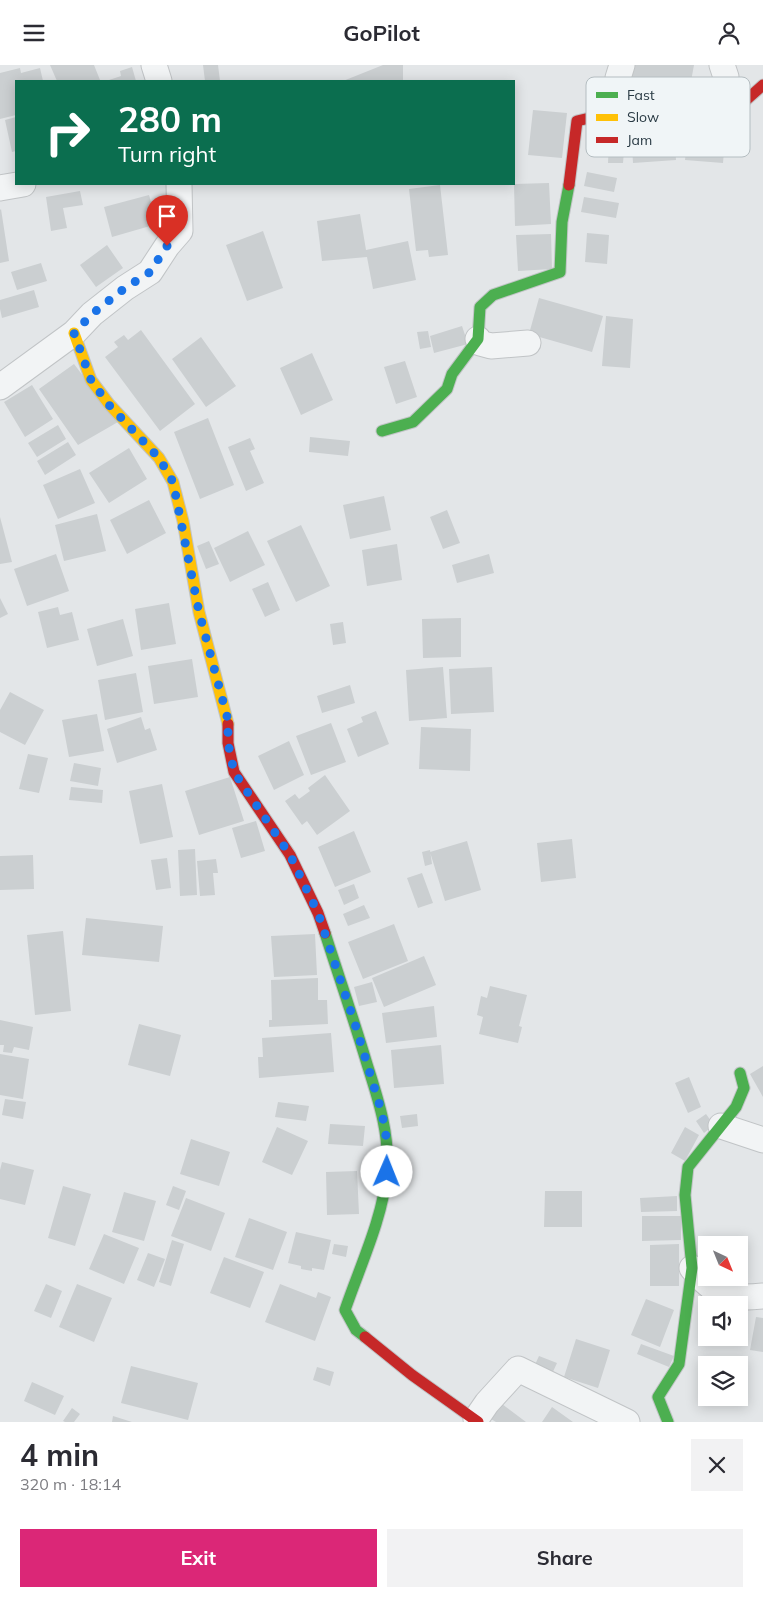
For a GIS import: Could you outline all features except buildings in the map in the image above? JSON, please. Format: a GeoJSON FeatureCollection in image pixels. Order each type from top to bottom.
{"type":"FeatureCollection","features":[{"type":"Feature","properties":{"kind":"street"},"geometry":{"type":"LineString","coordinates":[[154,65],[159,80]]}},
{"type":"Feature","properties":{"kind":"street"},"geometry":{"type":"LineString","coordinates":[[618,77],[622,65]]}},
{"type":"Feature","properties":{"kind":"street"},"geometry":{"type":"LineString","coordinates":[[722,65],[726,77]]}},
{"type":"Feature","properties":{"kind":"street"},"geometry":{"type":"LineString","coordinates":[[750,97],[763,85]]}},
{"type":"Feature","properties":{"kind":"street"},"geometry":{"type":"LineString","coordinates":[[382,431],[413,422],[447,389],[452,374],[478,339],[480,307],[493,295],[560,272],[562,222],[568,197],[577,121],[586,119]]}},
{"type":"Feature","properties":{"kind":"street"},"geometry":{"type":"LineString","coordinates":[[0,188],[17,185]]}},
{"type":"Feature","properties":{"kind":"street"},"geometry":{"type":"LineString","coordinates":[[0,387],[74,333],[125,288],[150,272],[167,246],[180,231],[179,185]]}},
{"type":"Feature","properties":{"kind":"street"},"geometry":{"type":"LineString","coordinates":[[74,333],[91,380],[109,405],[159,458],[173,482],[199,612],[228,720],[228,743],[233,767],[248,794],[290,855],[318,913],[382,1113],[387,1142],[387,1172],[379,1213],[345,1310],[348,1318],[356,1330],[412,1375],[477,1421],[487,1403],[518,1369],[627,1422]]}},
{"type":"Feature","properties":{"kind":"street"},"geometry":{"type":"LineString","coordinates":[[478,339],[480,343],[491,346],[528,343]]}},
{"type":"Feature","properties":{"kind":"street"},"geometry":{"type":"LineString","coordinates":[[668,1422],[658,1397],[679,1364],[692,1268],[685,1195],[688,1167],[736,1107],[744,1087],[740,1073]]}},
{"type":"Feature","properties":{"kind":"street"},"geometry":{"type":"LineString","coordinates":[[720,1126],[763,1141]]}},
{"type":"Feature","properties":{"kind":"street"},"geometry":{"type":"LineString","coordinates":[[692,1268],[705,1283],[722,1294],[741,1298],[763,1296]]}},
{"type":"Feature","properties":{"kind":"traffic: fast"},"geometry":{"type":"LineString","coordinates":[[382,431],[413,422],[447,389],[452,374],[478,339],[480,307],[493,295],[560,272],[562,222],[569,185]]}},
{"type":"Feature","properties":{"kind":"traffic: fast"},"geometry":{"type":"LineString","coordinates":[[325,933],[375,1090],[387,1144],[387,1172],[381,1207],[345,1310],[356,1330],[365,1337]]}},
{"type":"Feature","properties":{"kind":"traffic: fast"},"geometry":{"type":"LineString","coordinates":[[668,1422],[658,1397],[679,1364],[692,1268],[685,1195],[688,1167],[736,1107],[744,1088],[740,1073]]}},
{"type":"Feature","properties":{"kind":"traffic: slow"},"geometry":{"type":"LineString","coordinates":[[74,333],[91,380],[109,404],[159,458],[173,482],[183,521],[199,612],[228,724]]}},
{"type":"Feature","properties":{"kind":"traffic: jam"},"geometry":{"type":"LineString","coordinates":[[750,97],[763,85]]}},
{"type":"Feature","properties":{"kind":"traffic: jam"},"geometry":{"type":"LineString","coordinates":[[569,185],[577,121],[586,119]]}},
{"type":"Feature","properties":{"kind":"traffic: jam"},"geometry":{"type":"LineString","coordinates":[[228,724],[228,743],[234,772],[290,855],[318,913],[325,933]]}},
{"type":"Feature","properties":{"kind":"traffic: jam"},"geometry":{"type":"LineString","coordinates":[[365,1337],[412,1375],[478,1422]]}},
{"type":"Feature","properties":{"kind":"route"},"geometry":{"type":"LineString","coordinates":[[167,246],[150,272],[125,288],[92,314],[74,333],[91,380],[109,405],[159,458],[173,482],[199,612],[228,720],[228,743],[234,772],[290,855],[318,913],[382,1113],[387,1142],[387,1172]]}}]}
